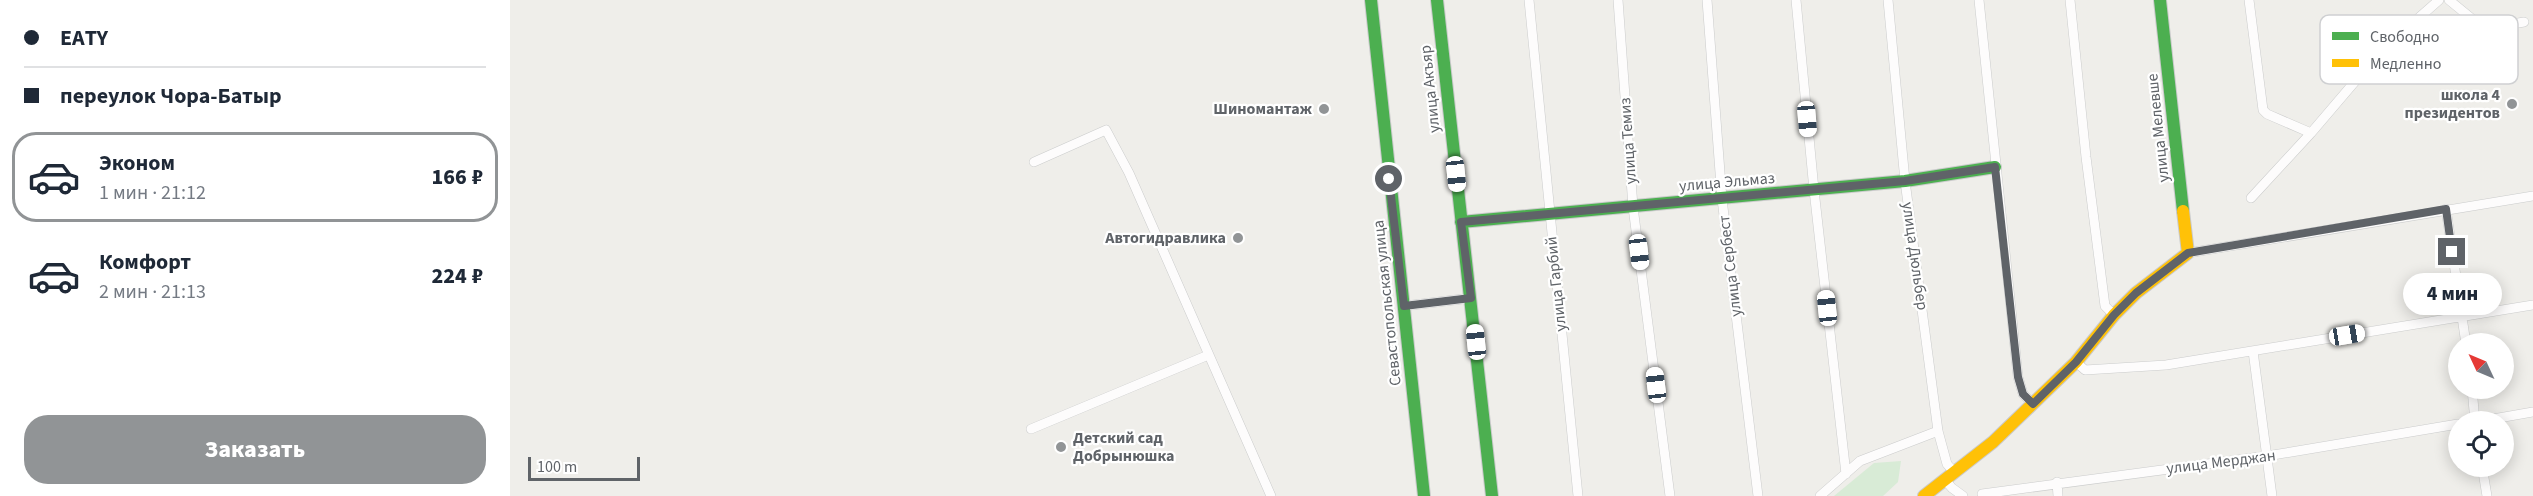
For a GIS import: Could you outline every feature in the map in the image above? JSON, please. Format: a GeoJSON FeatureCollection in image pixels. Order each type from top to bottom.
{"type":"FeatureCollection","features":[{"type":"Feature","properties":{"kind":"street","name":"Севастопольская улица"},"geometry":{"type":"LineString","coordinates":[[1371,0],[1424,496]]}},
{"type":"Feature","properties":{"kind":"street","name":"улица Акъяр"},"geometry":{"type":"LineString","coordinates":[[1437,0],[1492,496]]}},
{"type":"Feature","properties":{"kind":"street","name":"улица Гарбий"},"geometry":{"type":"LineString","coordinates":[[1529,0],[1578,496]]}},
{"type":"Feature","properties":{"kind":"street","name":"улица Темиз"},"geometry":{"type":"LineString","coordinates":[[1618,0],[1633,207],[1670,496]]}},
{"type":"Feature","properties":{"kind":"street","name":"улица Сербест"},"geometry":{"type":"LineString","coordinates":[[1707,0],[1722,199],[1758,496]]}},
{"type":"Feature","properties":{"kind":"street"},"geometry":{"type":"LineString","coordinates":[[1797,0],[1814,190],[1846,474]]}},
{"type":"Feature","properties":{"kind":"street","name":"улица Дюльбер"},"geometry":{"type":"LineString","coordinates":[[1888,0],[1905,181],[1938,431],[1950,476]]}},
{"type":"Feature","properties":{"kind":"street"},"geometry":{"type":"LineString","coordinates":[[1979,0],[2018,377],[2023,394],[2033,404]]}},
{"type":"Feature","properties":{"kind":"street"},"geometry":{"type":"LineString","coordinates":[[2070,0],[2086,157],[2105,306],[2114,315]]}},
{"type":"Feature","properties":{"kind":"street","name":"улица Мелевше"},"geometry":{"type":"LineString","coordinates":[[2160,0],[2188,253]]}},
{"type":"Feature","properties":{"kind":"street"},"geometry":{"type":"LineString","coordinates":[[2249,0],[2263,110],[2267,114],[2311,133]]}},
{"type":"Feature","properties":{"kind":"street"},"geometry":{"type":"LineString","coordinates":[[2422,15],[2439,0]]}},
{"type":"Feature","properties":{"kind":"street"},"geometry":{"type":"LineString","coordinates":[[2449,0],[2467,15]]}},
{"type":"Feature","properties":{"kind":"street"},"geometry":{"type":"LineString","coordinates":[[2518,23],[2524,22]]}},
{"type":"Feature","properties":{"kind":"street"},"geometry":{"type":"LineString","coordinates":[[2251,198],[2353,84]]}},
{"type":"Feature","properties":{"kind":"street"},"geometry":{"type":"LineString","coordinates":[[1034,162],[1106,130],[1129,173],[1271,496]]}},
{"type":"Feature","properties":{"kind":"street","name":"улица Эльмаз"},"geometry":{"type":"LineString","coordinates":[[1461,222],[1905,181],[1995,167]]}},
{"type":"Feature","properties":{"kind":"street"},"geometry":{"type":"LineString","coordinates":[[1924,496],[1993,442],[2076,362],[2114,315],[2136,293],[2188,253],[2533,196]]}},
{"type":"Feature","properties":{"kind":"street"},"geometry":{"type":"LineString","coordinates":[[2446,209],[2464,333]]}},
{"type":"Feature","properties":{"kind":"street"},"geometry":{"type":"LineString","coordinates":[[1404,306],[1471,298]]}},
{"type":"Feature","properties":{"kind":"street"},"geometry":{"type":"LineString","coordinates":[[2076,362],[2085,370],[2166,365],[2533,305]]}},
{"type":"Feature","properties":{"kind":"street"},"geometry":{"type":"LineString","coordinates":[[2253,351],[2272,496]]}},
{"type":"Feature","properties":{"kind":"street"},"geometry":{"type":"LineString","coordinates":[[1031,429],[1206,356]]}},
{"type":"Feature","properties":{"kind":"street"},"geometry":{"type":"LineString","coordinates":[[2514,415],[2533,412]]}},
{"type":"Feature","properties":{"kind":"street","name":"улица Мерджан"},"geometry":{"type":"LineString","coordinates":[[1982,494],[2057,482],[2267,456],[2448,426]]}},
{"type":"Feature","properties":{"kind":"street"},"geometry":{"type":"LineString","coordinates":[[1820,496],[1860,461],[1938,431]]}},
{"type":"Feature","properties":{"kind":"street"},"geometry":{"type":"LineString","coordinates":[[1950,476],[1952,488],[1963,496]]}},
{"type":"Feature","properties":{"kind":"street"},"geometry":{"type":"LineString","coordinates":[[2484,477],[2487,496]]}},
{"type":"Feature","properties":{"kind":"street"},"geometry":{"type":"LineString","coordinates":[[2057,482],[2058,496]]}},
{"type":"Feature","properties":{"kind":"green space"},"geometry":{"type":"Polygon","coordinates":[[[1901,461],[1898,482],[1883,496],[1834,496],[1874,463],[1901,461]]]}},
{"type":"Feature","properties":{"kind":"traffic: fast"},"geometry":{"type":"LineString","coordinates":[[1371,0],[1424,496]]}},
{"type":"Feature","properties":{"kind":"traffic: fast"},"geometry":{"type":"LineString","coordinates":[[1437,0],[1492,496]]}},
{"type":"Feature","properties":{"kind":"traffic: fast"},"geometry":{"type":"LineString","coordinates":[[2160,0],[2183,211]]}},
{"type":"Feature","properties":{"kind":"traffic: fast"},"geometry":{"type":"LineString","coordinates":[[1461,222],[1905,181],[1995,167]]}},
{"type":"Feature","properties":{"kind":"traffic: slow"},"geometry":{"type":"LineString","coordinates":[[1924,496],[1993,442],[2076,362],[2114,315],[2136,293],[2188,253],[2183,211]]}},
{"type":"Feature","properties":{"kind":"place","name":"школа 4 президентов"},"geometry":{"type":"Point","coordinates":[2512,104]}},
{"type":"Feature","properties":{"kind":"place","name":"Шиномантаж"},"geometry":{"type":"Point","coordinates":[1324,109]}},
{"type":"Feature","properties":{"kind":"place","name":"Автогидравлика"},"geometry":{"type":"Point","coordinates":[1238,238]}},
{"type":"Feature","properties":{"kind":"place","name":"Детский сад Добрынюшка"},"geometry":{"type":"Point","coordinates":[1061,447]}},
{"type":"Feature","properties":{"kind":"route"},"geometry":{"type":"LineString","coordinates":[[1389,179],[1404,306],[1471,298],[1461,222],[1905,181],[1995,167],[2018,377],[2023,394],[2033,404],[2076,362],[2114,315],[2136,293],[2188,253],[2446,209],[2452,252]]}}]}
